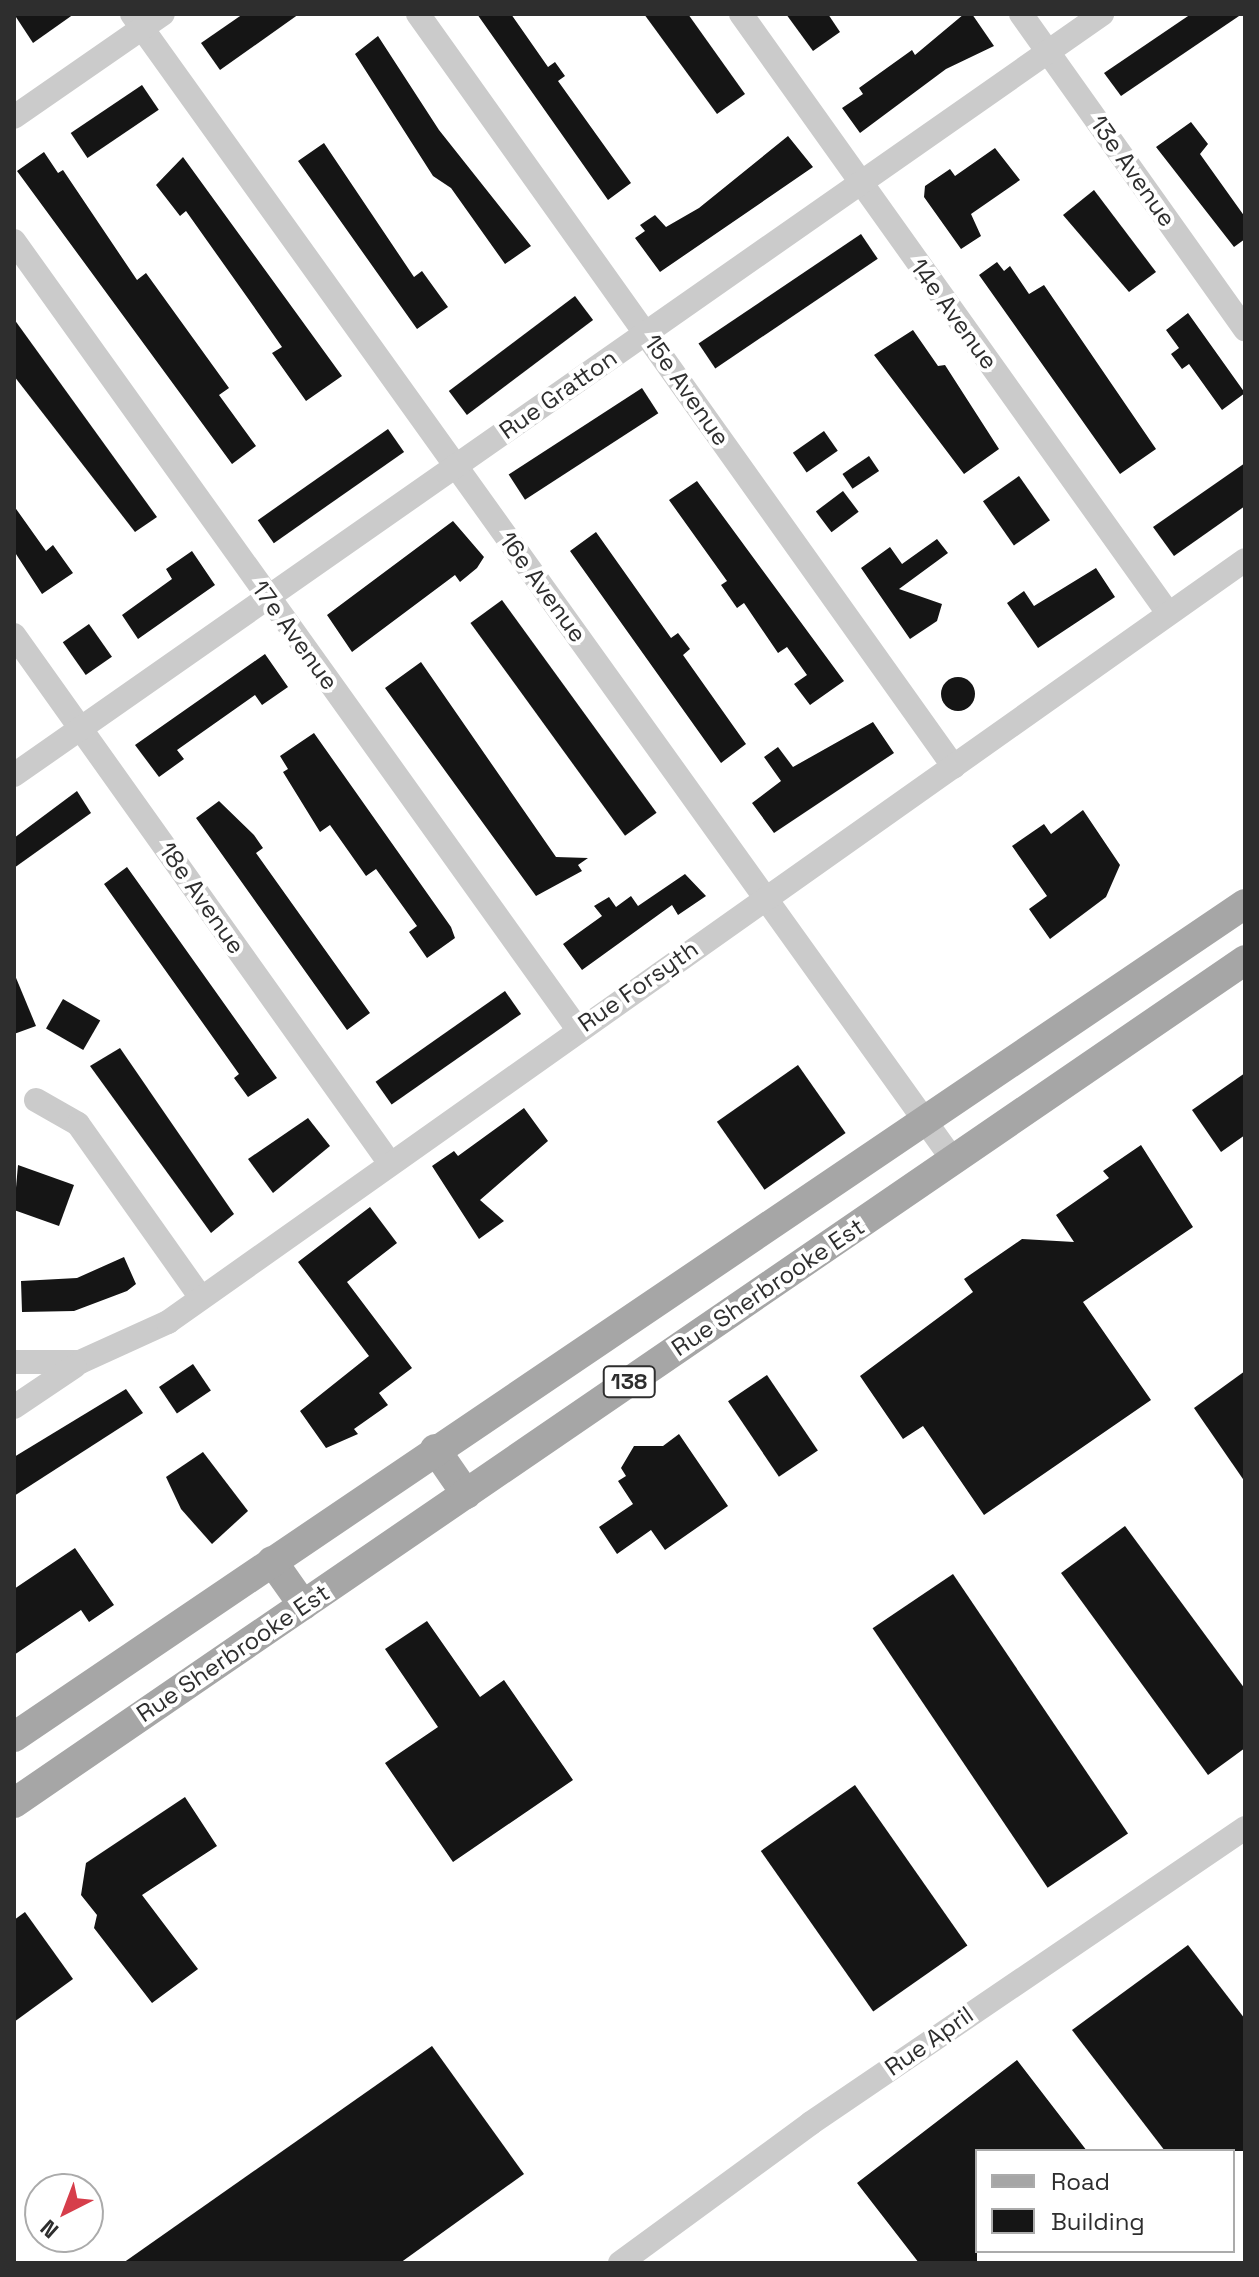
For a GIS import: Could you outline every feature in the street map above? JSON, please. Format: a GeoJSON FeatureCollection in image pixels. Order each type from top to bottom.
{"type":"FeatureCollection","features":[{"type":"Feature","properties":{"kind":"main road","name":"138"},"geometry":{"type":"LineString","coordinates":[[14,1737],[922,1117],[1245,904]]}},
{"type":"Feature","properties":{"kind":"main road"},"geometry":{"type":"LineString","coordinates":[[1177,951],[1203,989]]}},
{"type":"Feature","properties":{"kind":"main road","name":"Rue Sherbrooke Est"},"geometry":{"type":"LineString","coordinates":[[14,1803],[1245,960]]}},
{"type":"Feature","properties":{"kind":"main road"},"geometry":{"type":"LineString","coordinates":[[1056,1030],[1084,1071]]}},
{"type":"Feature","properties":{"kind":"main road"},"geometry":{"type":"LineString","coordinates":[[435,1449],[466,1494]]}},
{"type":"Feature","properties":{"kind":"main road"},"geometry":{"type":"LineString","coordinates":[[272,1561],[303,1605]]}},
{"type":"Feature","properties":{"kind":"street"},"geometry":{"type":"LineString","coordinates":[[14,117],[137,21],[163,14]]}},
{"type":"Feature","properties":{"kind":"street","name":"15e Avenue"},"geometry":{"type":"LineString","coordinates":[[418,14],[954,767]]}},
{"type":"Feature","properties":{"kind":"street","name":"14e Avenue"},"geometry":{"type":"LineString","coordinates":[[741,14],[1168,613]]}},
{"type":"Feature","properties":{"kind":"street","name":"13e Avenue"},"geometry":{"type":"LineString","coordinates":[[1021,14],[1245,329]]}},
{"type":"Feature","properties":{"kind":"street","name":"Rue Gratton"},"geometry":{"type":"LineString","coordinates":[[14,775],[1102,14]]}},
{"type":"Feature","properties":{"kind":"street","name":"16e Avenue"},"geometry":{"type":"LineString","coordinates":[[137,21],[953,1160]]}},
{"type":"Feature","properties":{"kind":"street","name":"17e Avenue"},"geometry":{"type":"LineString","coordinates":[[14,241],[577,1028]]}},
{"type":"Feature","properties":{"kind":"street","name":"Rue Forsyth"},"geometry":{"type":"LineString","coordinates":[[14,1362],[80,1362],[145,1337],[577,1028],[766,899],[1245,560]]}},
{"type":"Feature","properties":{"kind":"street","name":"18e Avenue"},"geometry":{"type":"LineString","coordinates":[[14,635],[389,1162]]}},
{"type":"Feature","properties":{"kind":"street"},"geometry":{"type":"LineString","coordinates":[[36,1100],[78,1124],[200,1296]]}},
{"type":"Feature","properties":{"kind":"street"},"geometry":{"type":"LineString","coordinates":[[14,1407],[80,1362]]}},
{"type":"Feature","properties":{"kind":"street","name":"Rue April"},"geometry":{"type":"LineString","coordinates":[[620,2263],[824,2114],[1245,1828]]}},
{"type":"Feature","properties":{"kind":"building"},"geometry":{"type":"Polygon","coordinates":[[[14,14],[74,14],[33,43],[14,14]]]}},
{"type":"Feature","properties":{"kind":"building"},"geometry":{"type":"Polygon","coordinates":[[[243,14],[299,14],[220,70],[201,43],[243,14]]]}},
{"type":"Feature","properties":{"kind":"building"},"geometry":{"type":"Polygon","coordinates":[[[477,14],[511,14],[548,67],[555,62],[565,76],[558,81],[631,183],[608,200],[477,14]]]}},
{"type":"Feature","properties":{"kind":"building"},"geometry":{"type":"Polygon","coordinates":[[[644,14],[688,14],[745,94],[717,114],[644,14]]]}},
{"type":"Feature","properties":{"kind":"building"},"geometry":{"type":"Polygon","coordinates":[[[786,14],[828,14],[840,32],[813,51],[786,14]]]}},
{"type":"Feature","properties":{"kind":"building"},"geometry":{"type":"Polygon","coordinates":[[[964,14],[972,14],[994,46],[946,69],[860,133],[842,108],[863,94],[859,88],[912,50],[915,55],[964,14]]]}},
{"type":"Feature","properties":{"kind":"building"},"geometry":{"type":"Polygon","coordinates":[[[1191,14],[1242,14],[1121,96],[1104,73],[1191,14]]]}},
{"type":"Feature","properties":{"kind":"building"},"geometry":{"type":"Polygon","coordinates":[[[378,36],[439,130],[531,246],[505,264],[451,188],[433,176],[355,54],[378,36]]]}},
{"type":"Feature","properties":{"kind":"building"},"geometry":{"type":"Polygon","coordinates":[[[142,85],[159,110],[87,158],[71,133],[142,85]]]}},
{"type":"Feature","properties":{"kind":"building"},"geometry":{"type":"Polygon","coordinates":[[[1191,122],[1208,144],[1200,154],[1245,217],[1245,239],[1234,247],[1156,147],[1191,122]]]}},
{"type":"Feature","properties":{"kind":"building"},"geometry":{"type":"Polygon","coordinates":[[[788,136],[813,167],[660,272],[635,238],[645,231],[640,225],[655,215],[666,227],[699,208],[788,136]]]}},
{"type":"Feature","properties":{"kind":"building"},"geometry":{"type":"Polygon","coordinates":[[[324,143],[414,277],[422,271],[448,307],[417,329],[298,161],[324,143]]]}},
{"type":"Feature","properties":{"kind":"building"},"geometry":{"type":"Polygon","coordinates":[[[995,148],[1020,180],[971,214],[981,236],[961,249],[924,197],[925,186],[950,169],[955,176],[995,148]]]}},
{"type":"Feature","properties":{"kind":"building"},"geometry":{"type":"Polygon","coordinates":[[[44,152],[58,173],[63,170],[137,280],[146,273],[229,388],[219,395],[256,446],[232,464],[17,171],[44,152]]]}},
{"type":"Feature","properties":{"kind":"building"},"geometry":{"type":"Polygon","coordinates":[[[183,157],[342,376],[306,401],[272,353],[282,347],[186,211],[180,216],[156,185],[183,157]]]}},
{"type":"Feature","properties":{"kind":"building"},"geometry":{"type":"Polygon","coordinates":[[[1094,190],[1156,272],[1129,292],[1063,215],[1094,190]]]}},
{"type":"Feature","properties":{"kind":"building"},"geometry":{"type":"Polygon","coordinates":[[[861,234],[878,259],[715,368],[699,344],[861,234]]]}},
{"type":"Feature","properties":{"kind":"building"},"geometry":{"type":"Polygon","coordinates":[[[997,262],[1004,271],[1010,266],[1029,294],[1044,285],[1156,449],[1120,474],[979,275],[997,262]]]}},
{"type":"Feature","properties":{"kind":"building"},"geometry":{"type":"Polygon","coordinates":[[[575,296],[593,320],[467,415],[449,391],[575,296]]]}},
{"type":"Feature","properties":{"kind":"building"},"geometry":{"type":"Polygon","coordinates":[[[1188,313],[1245,393],[1222,410],[1189,364],[1182,369],[1171,354],[1179,348],[1166,330],[1188,313]]]}},
{"type":"Feature","properties":{"kind":"building"},"geometry":{"type":"Polygon","coordinates":[[[14,319],[157,517],[135,532],[14,376],[14,319]]]}},
{"type":"Feature","properties":{"kind":"building"},"geometry":{"type":"Polygon","coordinates":[[[913,330],[938,366],[945,365],[999,449],[964,474],[874,355],[913,330]]]}},
{"type":"Feature","properties":{"kind":"building"},"geometry":{"type":"Polygon","coordinates":[[[642,388],[658,413],[525,500],[509,475],[642,388]]]}},
{"type":"Feature","properties":{"kind":"building"},"geometry":{"type":"Polygon","coordinates":[[[388,429],[404,452],[274,543],[258,520],[388,429]]]}},
{"type":"Feature","properties":{"kind":"building"},"geometry":{"type":"Polygon","coordinates":[[[824,431],[838,451],[807,472],[793,453],[824,431]]]}},
{"type":"Feature","properties":{"kind":"building"},"geometry":{"type":"Polygon","coordinates":[[[869,456],[879,471],[853,489],[842,474],[869,456]]]}},
{"type":"Feature","properties":{"kind":"building"},"geometry":{"type":"Polygon","coordinates":[[[1245,463],[1245,506],[1174,556],[1153,527],[1245,463]]]}},
{"type":"Feature","properties":{"kind":"building"},"geometry":{"type":"Polygon","coordinates":[[[1019,476],[1050,520],[1014,545],[983,501],[1019,476]]]}},
{"type":"Feature","properties":{"kind":"building"},"geometry":{"type":"Polygon","coordinates":[[[697,481],[844,681],[810,705],[794,684],[807,675],[787,647],[778,653],[744,603],[737,608],[721,585],[727,581],[669,500],[697,481]]]}},
{"type":"Feature","properties":{"kind":"building"},"geometry":{"type":"Polygon","coordinates":[[[843,491],[859,512],[831,532],[816,511],[843,491]]]}},
{"type":"Feature","properties":{"kind":"building"},"geometry":{"type":"Polygon","coordinates":[[[14,506],[46,551],[53,545],[73,573],[42,594],[14,551],[14,506]]]}},
{"type":"Feature","properties":{"kind":"building"},"geometry":{"type":"Polygon","coordinates":[[[453,521],[484,557],[477,568],[460,582],[455,575],[352,652],[327,615],[453,521]]]}},
{"type":"Feature","properties":{"kind":"building"},"geometry":{"type":"Polygon","coordinates":[[[596,532],[671,638],[678,633],[690,649],[683,655],[746,744],[721,763],[570,551],[596,532]]]}},
{"type":"Feature","properties":{"kind":"building"},"geometry":{"type":"Polygon","coordinates":[[[937,539],[948,553],[899,589],[942,604],[937,621],[910,639],[861,568],[890,547],[902,564],[937,539]]]}},
{"type":"Feature","properties":{"kind":"building"},"geometry":{"type":"Polygon","coordinates":[[[192,551],[215,585],[138,639],[122,615],[172,579],[166,569],[192,551]]]}},
{"type":"Feature","properties":{"kind":"building"},"geometry":{"type":"Polygon","coordinates":[[[1096,568],[1115,597],[1038,648],[1007,603],[1024,591],[1034,606],[1096,568]]]}},
{"type":"Feature","properties":{"kind":"building"},"geometry":{"type":"Polygon","coordinates":[[[502,600],[657,813],[625,836],[470,623],[502,600]]]}},
{"type":"Feature","properties":{"kind":"building"},"geometry":{"type":"Polygon","coordinates":[[[89,624],[112,657],[86,675],[63,642],[89,624]]]}},
{"type":"Feature","properties":{"kind":"building"},"geometry":{"type":"Polygon","coordinates":[[[265,654],[288,687],[262,705],[255,695],[177,750],[184,759],[159,777],[135,745],[265,654]]]}},
{"type":"Feature","properties":{"kind":"building"},"geometry":{"type":"Polygon","coordinates":[[[421,662],[556,857],[588,858],[578,865],[582,871],[536,896],[385,688],[421,662]]]}},
{"type":"Feature","properties":{"kind":"building"},"geometry":{"type":"Polygon","coordinates":[[[958,677],[970,682],[975,694],[970,706],[958,711],[946,706],[941,694],[946,682],[958,677]]]}},
{"type":"Feature","properties":{"kind":"building"},"geometry":{"type":"Polygon","coordinates":[[[873,722],[894,753],[774,833],[752,803],[781,781],[764,757],[778,747],[793,767],[873,722]]]}},
{"type":"Feature","properties":{"kind":"building"},"geometry":{"type":"Polygon","coordinates":[[[314,733],[451,927],[455,938],[427,958],[409,932],[417,926],[376,869],[366,876],[330,825],[320,832],[283,772],[288,769],[280,756],[314,733]]]}},
{"type":"Feature","properties":{"kind":"building"},"geometry":{"type":"Polygon","coordinates":[[[77,791],[91,813],[14,868],[14,838],[77,791]]]}},
{"type":"Feature","properties":{"kind":"building"},"geometry":{"type":"Polygon","coordinates":[[[219,801],[254,835],[263,848],[256,853],[370,1013],[347,1030],[196,818],[219,801]]]}},
{"type":"Feature","properties":{"kind":"building"},"geometry":{"type":"Polygon","coordinates":[[[1083,810],[1120,865],[1106,897],[1050,939],[1029,909],[1047,896],[1012,846],[1044,824],[1051,834],[1083,810]]]}},
{"type":"Feature","properties":{"kind":"building"},"geometry":{"type":"Polygon","coordinates":[[[127,867],[277,1078],[248,1097],[234,1078],[239,1074],[104,884],[127,867]]]}},
{"type":"Feature","properties":{"kind":"building"},"geometry":{"type":"Polygon","coordinates":[[[685,874],[706,896],[678,915],[672,905],[582,970],[563,944],[602,916],[594,906],[609,897],[616,907],[631,896],[638,906],[685,874]]]}},
{"type":"Feature","properties":{"kind":"building"},"geometry":{"type":"Polygon","coordinates":[[[14,973],[36,1026],[14,1034],[14,973]]]}},
{"type":"Feature","properties":{"kind":"building"},"geometry":{"type":"Polygon","coordinates":[[[505,991],[521,1014],[392,1105],[376,1082],[505,991]]]}},
{"type":"Feature","properties":{"kind":"building"},"geometry":{"type":"Polygon","coordinates":[[[63,999],[100,1020],[83,1050],[46,1028],[63,999]]]}},
{"type":"Feature","properties":{"kind":"building"},"geometry":{"type":"Polygon","coordinates":[[[120,1048],[234,1214],[211,1233],[90,1066],[120,1048]]]}},
{"type":"Feature","properties":{"kind":"building"},"geometry":{"type":"Polygon","coordinates":[[[798,1065],[846,1133],[765,1190],[717,1122],[798,1065]]]}},
{"type":"Feature","properties":{"kind":"building"},"geometry":{"type":"Polygon","coordinates":[[[1245,1073],[1245,1135],[1221,1152],[1192,1110],[1245,1073]]]}},
{"type":"Feature","properties":{"kind":"building"},"geometry":{"type":"Polygon","coordinates":[[[524,1108],[548,1141],[480,1200],[504,1221],[479,1239],[432,1166],[454,1151],[458,1156],[524,1108]]]}},
{"type":"Feature","properties":{"kind":"building"},"geometry":{"type":"Polygon","coordinates":[[[308,1118],[330,1146],[273,1193],[248,1159],[308,1118]]]}},
{"type":"Feature","properties":{"kind":"building"},"geometry":{"type":"Polygon","coordinates":[[[1141,1145],[1193,1227],[1083,1302],[1151,1400],[984,1515],[923,1426],[903,1439],[860,1376],[973,1292],[964,1279],[1022,1239],[1074,1242],[1056,1215],[1109,1178],[1103,1171],[1141,1145]]]}},
{"type":"Feature","properties":{"kind":"building"},"geometry":{"type":"Polygon","coordinates":[[[18,1165],[74,1185],[59,1226],[14,1210],[18,1165]]]}},
{"type":"Feature","properties":{"kind":"building"},"geometry":{"type":"Polygon","coordinates":[[[370,1207],[397,1243],[347,1282],[412,1368],[379,1393],[388,1405],[354,1429],[358,1434],[326,1448],[300,1411],[369,1356],[298,1262],[370,1207]]]}},
{"type":"Feature","properties":{"kind":"building"},"geometry":{"type":"Polygon","coordinates":[[[124,1257],[136,1284],[127,1291],[74,1311],[22,1312],[21,1281],[77,1278],[124,1257]]]}},
{"type":"Feature","properties":{"kind":"building"},"geometry":{"type":"Polygon","coordinates":[[[193,1364],[211,1391],[177,1413],[159,1387],[193,1364]]]}},
{"type":"Feature","properties":{"kind":"building"},"geometry":{"type":"Polygon","coordinates":[[[1245,1371],[1245,1482],[1194,1408],[1245,1371]]]}},
{"type":"Feature","properties":{"kind":"building"},"geometry":{"type":"Polygon","coordinates":[[[767,1375],[818,1450],[779,1477],[728,1401],[767,1375]]]}},
{"type":"Feature","properties":{"kind":"building"},"geometry":{"type":"Polygon","coordinates":[[[126,1389],[143,1413],[14,1496],[14,1457],[126,1389]]]}},
{"type":"Feature","properties":{"kind":"building"},"geometry":{"type":"Polygon","coordinates":[[[679,1434],[728,1506],[665,1550],[651,1530],[617,1554],[599,1527],[633,1504],[618,1481],[626,1476],[621,1468],[634,1446],[663,1446],[679,1434]]]}},
{"type":"Feature","properties":{"kind":"building"},"geometry":{"type":"Polygon","coordinates":[[[203,1452],[248,1511],[212,1544],[181,1509],[166,1477],[203,1452]]]}},
{"type":"Feature","properties":{"kind":"building"},"geometry":{"type":"Polygon","coordinates":[[[1125,1526],[1245,1689],[1245,1748],[1208,1775],[1061,1573],[1125,1526]]]}},
{"type":"Feature","properties":{"kind":"building"},"geometry":{"type":"Polygon","coordinates":[[[75,1548],[114,1605],[89,1622],[81,1610],[14,1655],[14,1589],[75,1548]]]}},
{"type":"Feature","properties":{"kind":"building"},"geometry":{"type":"Polygon","coordinates":[[[953,1574],[1128,1833],[1048,1888],[873,1628],[953,1574]]]}},
{"type":"Feature","properties":{"kind":"building"},"geometry":{"type":"Polygon","coordinates":[[[427,1621],[480,1697],[504,1680],[573,1780],[453,1862],[385,1763],[438,1727],[385,1649],[427,1621]]]}},
{"type":"Feature","properties":{"kind":"building"},"geometry":{"type":"Polygon","coordinates":[[[855,1785],[967,1946],[873,2012],[761,1851],[855,1785]]]}},
{"type":"Feature","properties":{"kind":"building"},"geometry":{"type":"Polygon","coordinates":[[[185,1797],[217,1846],[142,1895],[198,1969],[152,2003],[94,1928],[97,1915],[81,1895],[86,1863],[185,1797]]]}},
{"type":"Feature","properties":{"kind":"building"},"geometry":{"type":"Polygon","coordinates":[[[25,1912],[73,1979],[14,2022],[14,1920],[25,1912]]]}},
{"type":"Feature","properties":{"kind":"building"},"geometry":{"type":"Polygon","coordinates":[[[1188,1945],[1245,2019],[1245,2151],[1163,2149],[1072,2030],[1188,1945]]]}},
{"type":"Feature","properties":{"kind":"building"},"geometry":{"type":"Polygon","coordinates":[[[432,2046],[524,2174],[400,2263],[123,2263],[432,2046]]]}},
{"type":"Feature","properties":{"kind":"building"},"geometry":{"type":"Polygon","coordinates":[[[1017,2060],[1085,2149],[975,2149],[977,2263],[919,2263],[857,2183],[1017,2060]]]}}]}
